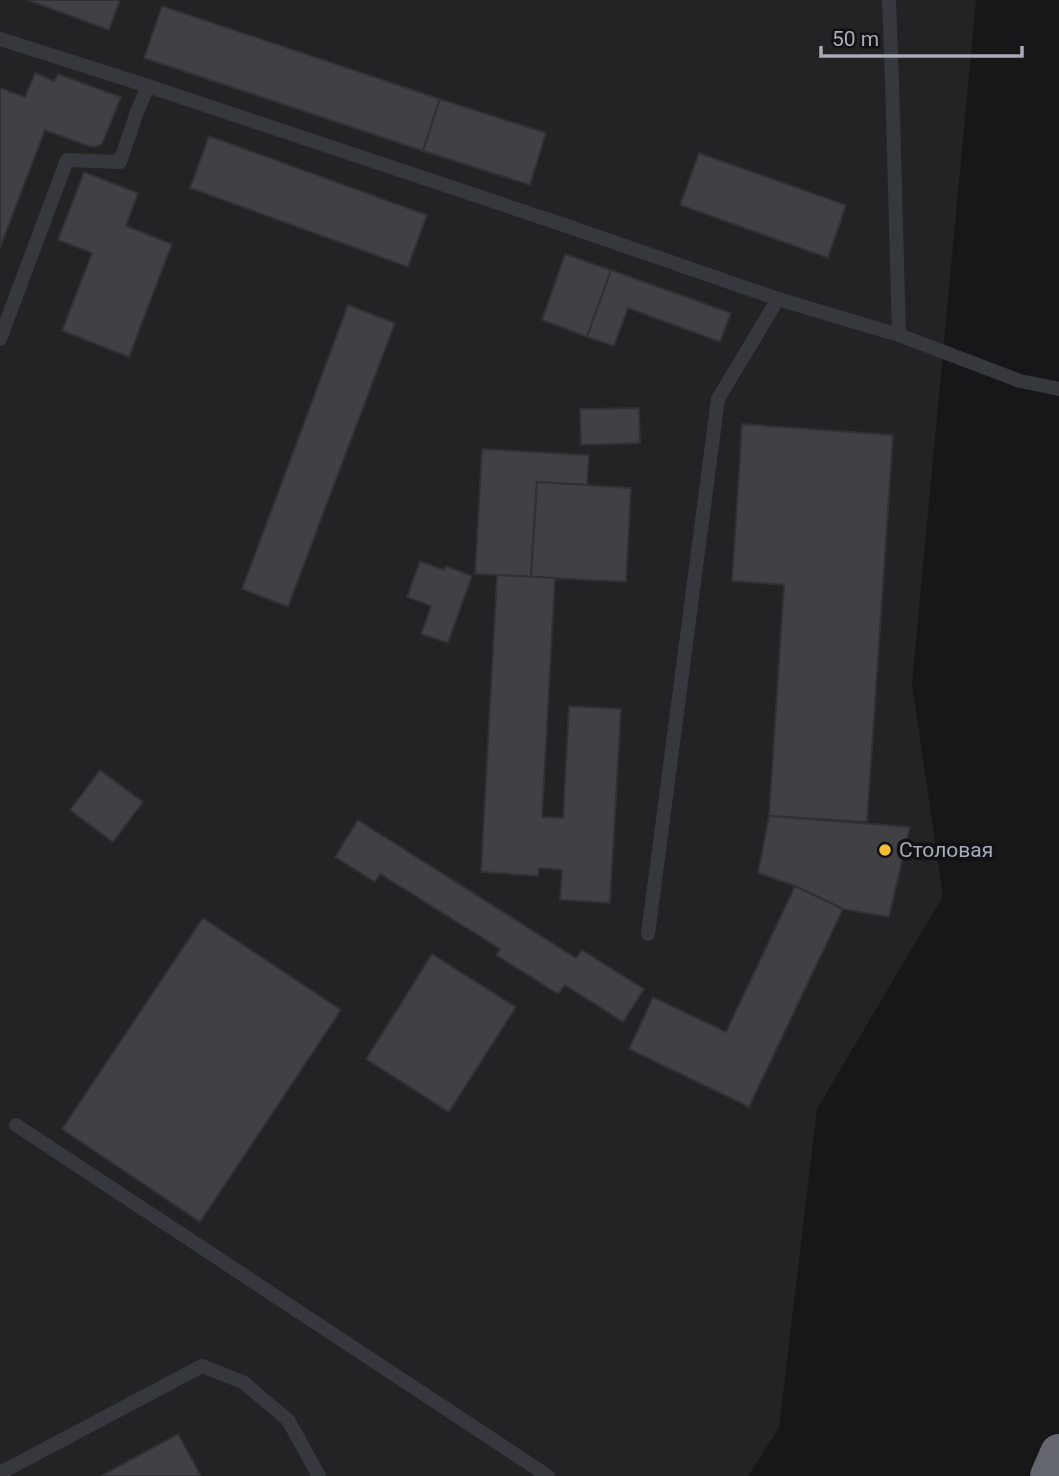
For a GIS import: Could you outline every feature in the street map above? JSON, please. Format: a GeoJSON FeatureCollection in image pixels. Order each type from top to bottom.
{"type":"FeatureCollection","features":[{"type":"Feature","properties":{"kind":"highway"},"geometry":{"type":"LineString","coordinates":[[1049,1476],[1059,1454]]}},
{"type":"Feature","properties":{"kind":"lane"},"geometry":{"type":"LineString","coordinates":[[888,0],[899,335]]}},
{"type":"Feature","properties":{"kind":"lane"},"geometry":{"type":"LineString","coordinates":[[0,40],[148,86],[778,299],[899,335],[1020,381],[1059,389]]}},
{"type":"Feature","properties":{"kind":"lane"},"geometry":{"type":"LineString","coordinates":[[0,339],[66,160],[120,162],[148,86]]}},
{"type":"Feature","properties":{"kind":"lane"},"geometry":{"type":"LineString","coordinates":[[648,934],[718,399],[778,299]]}},
{"type":"Feature","properties":{"kind":"lane"},"geometry":{"type":"LineString","coordinates":[[16,1125],[548,1476]]}},
{"type":"Feature","properties":{"kind":"lane"},"geometry":{"type":"LineString","coordinates":[[0,1473],[202,1366],[243,1382],[288,1420],[318,1476]]}},
{"type":"Feature","properties":{"kind":"shaded area"},"geometry":{"type":"Polygon","coordinates":[[[0,0],[976,0],[912,684],[943,896],[817,1109],[779,1428],[748,1476],[0,1476],[0,0]]]}},
{"type":"Feature","properties":{"kind":"building"},"geometry":{"type":"Polygon","coordinates":[[[27,0],[120,0],[109,30],[27,0]]]}},
{"type":"Feature","properties":{"kind":"building"},"geometry":{"type":"Polygon","coordinates":[[[162,6],[440,99],[423,151],[144,58],[162,6]]]}},
{"type":"Feature","properties":{"kind":"building"},"geometry":{"type":"Polygon","coordinates":[[[35,73],[54,81],[58,74],[121,97],[102,144],[96,147],[45,130],[0,248],[0,88],[25,97],[35,73]]]}},
{"type":"Feature","properties":{"kind":"building"},"geometry":{"type":"Polygon","coordinates":[[[440,99],[546,133],[530,185],[423,151],[440,99]]]}},
{"type":"Feature","properties":{"kind":"building"},"geometry":{"type":"Polygon","coordinates":[[[209,136],[427,215],[408,267],[190,188],[209,136]]]}},
{"type":"Feature","properties":{"kind":"building"},"geometry":{"type":"Polygon","coordinates":[[[699,153],[846,205],[828,258],[680,205],[699,153]]]}},
{"type":"Feature","properties":{"kind":"building"},"geometry":{"type":"Polygon","coordinates":[[[84,172],[138,193],[126,226],[172,244],[129,357],[62,331],[92,253],[58,240],[84,172]]]}},
{"type":"Feature","properties":{"kind":"building"},"geometry":{"type":"Polygon","coordinates":[[[565,254],[611,270],[587,337],[542,320],[565,254]]]}},
{"type":"Feature","properties":{"kind":"building"},"geometry":{"type":"Polygon","coordinates":[[[611,270],[731,313],[720,342],[628,308],[614,346],[587,337],[611,270]]]}},
{"type":"Feature","properties":{"kind":"building"},"geometry":{"type":"Polygon","coordinates":[[[348,305],[395,323],[288,607],[242,589],[348,305]]]}},
{"type":"Feature","properties":{"kind":"building"},"geometry":{"type":"Polygon","coordinates":[[[639,408],[640,443],[581,445],[580,409],[639,408]]]}},
{"type":"Feature","properties":{"kind":"building"},"geometry":{"type":"Polygon","coordinates":[[[742,424],[893,435],[867,822],[769,816],[784,585],[732,581],[742,424]]]}},
{"type":"Feature","properties":{"kind":"building"},"geometry":{"type":"Polygon","coordinates":[[[482,449],[589,455],[587,485],[537,482],[531,577],[475,574],[482,449]]]}},
{"type":"Feature","properties":{"kind":"building"},"geometry":{"type":"Polygon","coordinates":[[[537,482],[631,488],[626,582],[531,577],[537,482]]]}},
{"type":"Feature","properties":{"kind":"building"},"geometry":{"type":"Polygon","coordinates":[[[420,561],[444,570],[446,566],[472,576],[448,643],[421,634],[431,606],[407,597],[420,561]]]}},
{"type":"Feature","properties":{"kind":"building"},"geometry":{"type":"Polygon","coordinates":[[[497,575],[555,578],[542,817],[563,818],[569,706],[621,709],[610,903],[560,900],[562,870],[539,868],[538,876],[481,872],[497,575]]]}},
{"type":"Feature","properties":{"kind":"building"},"geometry":{"type":"Polygon","coordinates":[[[100,770],[143,802],[113,842],[70,810],[100,770]]]}},
{"type":"Feature","properties":{"kind":"building"},"geometry":{"type":"Polygon","coordinates":[[[769,816],[910,827],[889,917],[843,909],[795,886],[758,873],[769,816]]]}},
{"type":"Feature","properties":{"kind":"building"},"geometry":{"type":"Polygon","coordinates":[[[358,820],[576,958],[582,950],[644,989],[623,1022],[565,985],[558,994],[496,955],[500,949],[380,874],[375,882],[335,857],[358,820]]]}},
{"type":"Feature","properties":{"kind":"building"},"geometry":{"type":"Polygon","coordinates":[[[795,886],[843,909],[749,1107],[629,1049],[653,997],[726,1032],[795,886]]]}},
{"type":"Feature","properties":{"kind":"building"},"geometry":{"type":"Polygon","coordinates":[[[203,918],[341,1010],[200,1222],[62,1129],[203,918]]]}},
{"type":"Feature","properties":{"kind":"building"},"geometry":{"type":"Polygon","coordinates":[[[432,954],[516,1007],[449,1112],[366,1059],[432,954]]]}},
{"type":"Feature","properties":{"kind":"building"},"geometry":{"type":"Polygon","coordinates":[[[178,1434],[201,1476],[101,1476],[178,1434]]]}},
{"type":"Feature","properties":{"kind":"place","name":"Столовая"},"geometry":{"type":"Point","coordinates":[885,850]}}]}
